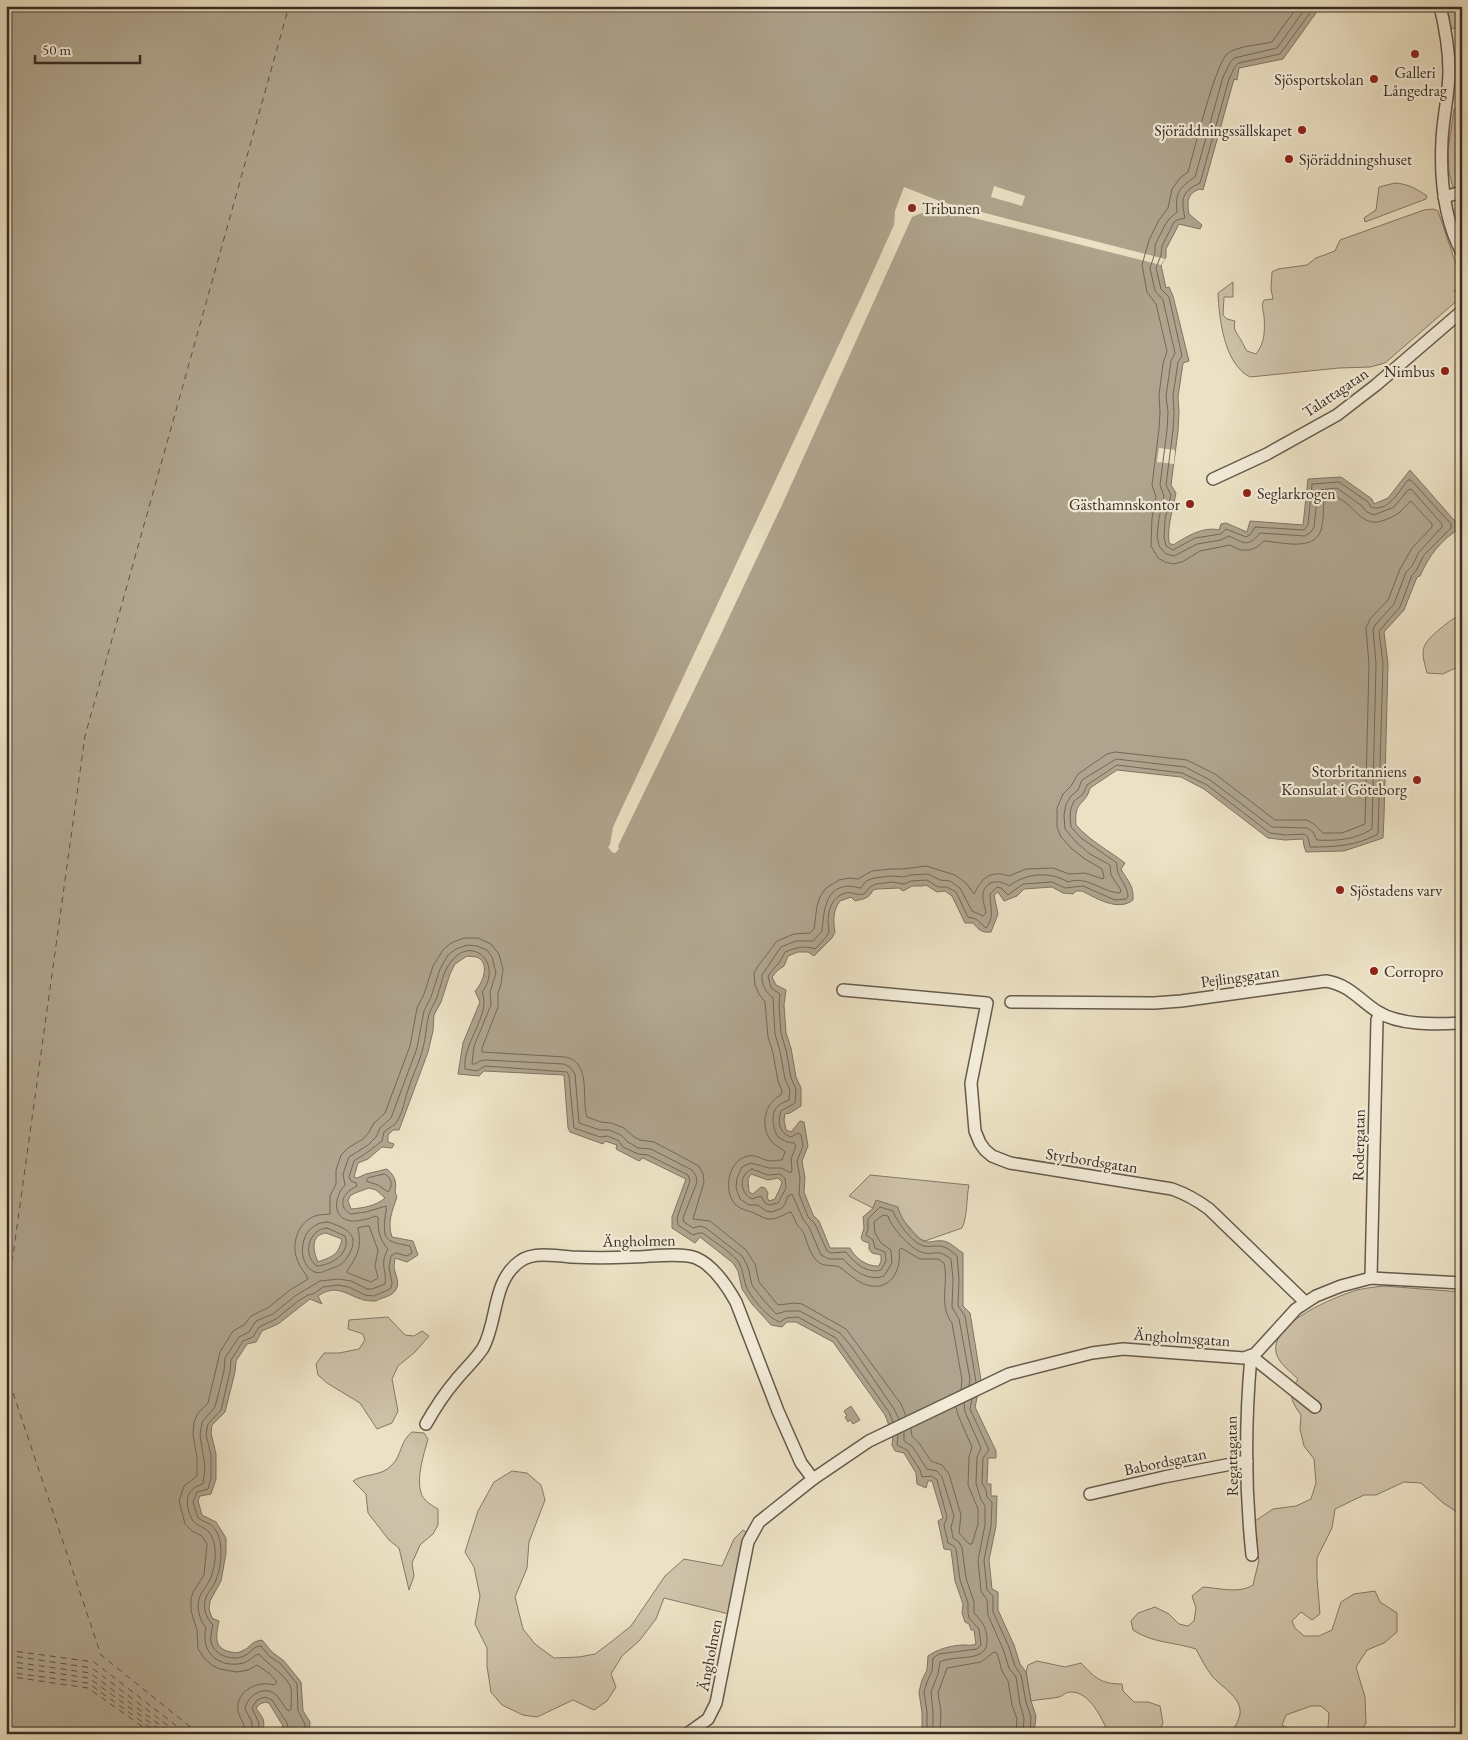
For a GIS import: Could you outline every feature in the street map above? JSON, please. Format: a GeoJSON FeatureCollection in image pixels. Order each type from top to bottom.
{"type":"FeatureCollection","features":[{"type":"Feature","properties":{"kind":"street"},"geometry":{"type":"LineString","coordinates":[[1440,6],[1445,27],[1449,70],[1442,140],[1444,198],[1451,225],[1462,253]]}},
{"type":"Feature","properties":{"kind":"street"},"geometry":{"type":"LineString","coordinates":[[1444,198],[1462,192]]}},
{"type":"Feature","properties":{"kind":"street","name":"Talattagatan"},"geometry":{"type":"LineString","coordinates":[[1212,479],[1267,454],[1337,415],[1371,390],[1462,311]]}},
{"type":"Feature","properties":{"kind":"street","name":"Pejlingsgatan"},"geometry":{"type":"LineString","coordinates":[[1011,1002],[1181,1001],[1326,981],[1346,987],[1380,1014],[1404,1021],[1462,1023]]}},
{"type":"Feature","properties":{"kind":"street","name":"Styrbordsgatan"},"geometry":{"type":"LineString","coordinates":[[844,990],[988,1003],[971,1083],[975,1131],[985,1150],[992,1156],[1010,1163],[1172,1189],[1184,1193],[1209,1209],[1304,1302]]}},
{"type":"Feature","properties":{"kind":"street","name":"Rodergatan"},"geometry":{"type":"LineString","coordinates":[[1371,1278],[1377,1020],[1380,1014]]}},
{"type":"Feature","properties":{"kind":"street","name":"Ängholmen"},"geometry":{"type":"LineString","coordinates":[[426,1424],[440,1400],[482,1349],[488,1336],[502,1284],[513,1267],[520,1261],[526,1258],[546,1255],[571,1257],[687,1256],[702,1261],[729,1290],[801,1463],[813,1479]]}},
{"type":"Feature","properties":{"kind":"street","name":"Ängholmsgatan"},"geometry":{"type":"LineString","coordinates":[[889,1432],[1009,1374],[1110,1350],[1123,1349],[1244,1358],[1255,1354],[1304,1302],[1341,1286],[1371,1278],[1462,1283]]}},
{"type":"Feature","properties":{"kind":"street"},"geometry":{"type":"LineString","coordinates":[[1250,1356],[1315,1407]]}},
{"type":"Feature","properties":{"kind":"street","name":"Regattagatan"},"geometry":{"type":"LineString","coordinates":[[1250,1356],[1246,1410],[1248,1517],[1252,1555]]}},
{"type":"Feature","properties":{"kind":"street","name":"Ängholmen"},"geometry":{"type":"LineString","coordinates":[[687,1734],[708,1719],[716,1703],[748,1542],[759,1522],[813,1479],[869,1441],[889,1432]]}},
{"type":"Feature","properties":{"kind":"street","name":"Babordsgatan"},"geometry":{"type":"LineString","coordinates":[[1090,1494],[1247,1461]]}},
{"type":"Feature","properties":{"kind":"shaded area"},"geometry":{"type":"Polygon","coordinates":[[[1447,6],[1459,6],[1462,12],[1462,30],[1451,28],[1447,6]]]}},
{"type":"Feature","properties":{"kind":"shaded area"},"geometry":{"type":"Polygon","coordinates":[[[1462,101],[1462,189],[1454,191],[1449,172],[1448,151],[1454,109],[1462,101]]]}},
{"type":"Feature","properties":{"kind":"shaded area"},"geometry":{"type":"Polygon","coordinates":[[[1395,183],[1404,184],[1416,189],[1427,196],[1426,199],[1365,222],[1364,218],[1376,210],[1379,187],[1395,183]]]}},
{"type":"Feature","properties":{"kind":"shaded area"},"geometry":{"type":"Polygon","coordinates":[[[1433,209],[1438,211],[1460,276],[1460,285],[1454,291],[1459,293],[1459,299],[1385,363],[1370,367],[1339,368],[1250,377],[1241,371],[1234,362],[1225,339],[1218,293],[1233,282],[1233,297],[1224,297],[1223,315],[1227,319],[1235,321],[1235,331],[1246,350],[1256,354],[1264,336],[1263,302],[1264,300],[1273,299],[1271,289],[1272,272],[1278,269],[1307,265],[1316,258],[1335,251],[1340,240],[1424,210],[1433,209]]]}},
{"type":"Feature","properties":{"kind":"shaded area"},"geometry":{"type":"Polygon","coordinates":[[[1462,616],[1462,668],[1453,669],[1443,674],[1427,673],[1423,658],[1426,643],[1448,622],[1462,616]]]}},
{"type":"Feature","properties":{"kind":"shaded area"},"geometry":{"type":"Polygon","coordinates":[[[870,1175],[969,1185],[962,1228],[925,1241],[920,1239],[900,1217],[873,1208],[849,1196],[870,1175]]]}},
{"type":"Feature","properties":{"kind":"shaded area"},"geometry":{"type":"Polygon","coordinates":[[[1384,1286],[1462,1292],[1462,1513],[1458,1513],[1442,1502],[1421,1483],[1404,1482],[1376,1495],[1364,1495],[1335,1509],[1332,1528],[1317,1558],[1320,1614],[1312,1620],[1301,1612],[1292,1621],[1295,1628],[1304,1636],[1319,1636],[1332,1630],[1341,1602],[1354,1594],[1375,1591],[1380,1602],[1397,1613],[1397,1632],[1384,1643],[1367,1650],[1356,1667],[1365,1697],[1366,1723],[1360,1734],[1325,1734],[1328,1727],[1329,1713],[1321,1706],[1311,1706],[1286,1715],[1282,1725],[1297,1734],[1228,1734],[1232,1732],[1240,1714],[1238,1702],[1212,1676],[1196,1649],[1155,1640],[1140,1634],[1133,1630],[1131,1621],[1138,1613],[1155,1607],[1169,1614],[1179,1624],[1188,1626],[1194,1621],[1196,1608],[1192,1596],[1203,1587],[1235,1590],[1253,1585],[1259,1560],[1255,1542],[1255,1521],[1273,1509],[1296,1506],[1311,1499],[1316,1483],[1314,1459],[1304,1446],[1300,1429],[1301,1415],[1292,1397],[1293,1389],[1298,1379],[1279,1360],[1276,1352],[1277,1341],[1283,1331],[1306,1312],[1334,1298],[1357,1290],[1384,1286]]]}},
{"type":"Feature","properties":{"kind":"shaded area"},"geometry":{"type":"Polygon","coordinates":[[[388,1317],[405,1335],[414,1336],[422,1331],[429,1336],[415,1352],[398,1366],[392,1379],[398,1411],[392,1423],[377,1429],[360,1403],[327,1383],[318,1375],[316,1364],[324,1353],[339,1353],[359,1349],[365,1340],[363,1334],[348,1329],[349,1320],[388,1317]]]}},
{"type":"Feature","properties":{"kind":"shaded area"},"geometry":{"type":"Polygon","coordinates":[[[412,1432],[424,1433],[428,1439],[419,1480],[421,1493],[424,1498],[438,1509],[438,1525],[433,1534],[420,1545],[412,1563],[414,1576],[409,1590],[399,1548],[389,1540],[368,1513],[366,1494],[353,1481],[388,1469],[398,1457],[405,1440],[412,1432]]]}},
{"type":"Feature","properties":{"kind":"shaded area"},"geometry":{"type":"Polygon","coordinates":[[[512,1471],[527,1473],[541,1485],[545,1500],[529,1542],[527,1568],[515,1597],[523,1629],[535,1644],[554,1658],[595,1654],[631,1626],[665,1576],[684,1559],[722,1566],[734,1539],[743,1530],[746,1532],[729,1614],[664,1598],[656,1619],[639,1641],[622,1656],[611,1674],[616,1687],[607,1701],[594,1710],[573,1700],[537,1717],[523,1715],[502,1705],[491,1692],[487,1666],[487,1648],[475,1624],[480,1596],[474,1567],[465,1552],[478,1511],[494,1482],[512,1471]]]}},
{"type":"Feature","properties":{"kind":"shaded area"},"geometry":{"type":"Polygon","coordinates":[[[1037,1661],[1065,1667],[1081,1663],[1099,1679],[1109,1683],[1122,1684],[1123,1691],[1134,1702],[1148,1702],[1160,1706],[1163,1723],[1158,1734],[1109,1734],[1094,1707],[1084,1696],[1077,1693],[1068,1692],[1059,1697],[1031,1701],[1026,1672],[1028,1665],[1037,1661]]]}},
{"type":"Feature","properties":{"kind":"water"},"geometry":{"type":"Polygon","coordinates":[[[6,6],[1321,6],[1283,59],[1239,68],[1237,80],[1234,79],[1203,190],[1196,191],[1189,198],[1189,214],[1202,225],[1200,229],[1179,224],[1166,249],[1166,257],[1161,265],[1166,288],[1169,287],[1173,296],[1189,361],[1183,363],[1178,397],[1178,431],[1171,485],[1176,493],[1170,524],[1169,543],[1173,545],[1201,531],[1219,530],[1221,524],[1226,523],[1247,532],[1250,521],[1303,525],[1308,479],[1341,477],[1372,499],[1374,504],[1388,498],[1410,470],[1461,528],[1447,537],[1432,555],[1420,576],[1417,577],[1404,610],[1384,632],[1388,664],[1383,838],[1344,851],[1306,852],[1303,839],[1285,840],[1268,838],[1204,789],[1181,777],[1117,770],[1090,788],[1088,794],[1078,807],[1076,825],[1093,841],[1125,863],[1121,869],[1131,887],[1133,900],[1121,905],[1107,903],[1082,891],[1076,891],[1073,894],[1063,893],[1052,887],[1024,889],[1017,896],[1004,901],[998,892],[994,895],[998,914],[991,932],[985,932],[977,928],[973,923],[965,923],[952,896],[945,891],[937,892],[926,885],[912,886],[903,891],[899,888],[877,889],[873,890],[868,897],[863,899],[855,901],[851,897],[840,901],[835,912],[835,932],[832,938],[814,956],[808,952],[798,952],[788,956],[784,966],[772,977],[776,985],[786,990],[784,1005],[786,1033],[791,1048],[796,1077],[801,1088],[801,1106],[785,1114],[786,1130],[791,1132],[800,1121],[804,1122],[808,1146],[802,1161],[805,1178],[804,1192],[813,1215],[819,1221],[830,1248],[850,1248],[862,1261],[870,1265],[879,1266],[881,1255],[872,1253],[869,1249],[869,1243],[861,1238],[864,1228],[863,1217],[873,1208],[876,1200],[898,1207],[909,1228],[918,1238],[927,1242],[947,1242],[963,1253],[963,1306],[970,1313],[981,1380],[975,1407],[996,1451],[996,1458],[988,1458],[987,1484],[991,1484],[991,1496],[997,1496],[996,1526],[989,1560],[992,1589],[998,1592],[998,1610],[1014,1645],[1020,1664],[1026,1672],[1031,1701],[1036,1716],[1034,1734],[922,1734],[919,1692],[927,1670],[928,1656],[936,1651],[950,1647],[976,1644],[974,1630],[971,1630],[969,1624],[965,1622],[962,1613],[963,1604],[955,1581],[951,1550],[944,1549],[938,1521],[943,1518],[932,1481],[928,1481],[926,1488],[917,1484],[916,1473],[904,1453],[895,1451],[892,1445],[893,1436],[885,1415],[833,1342],[796,1322],[787,1322],[782,1327],[771,1325],[752,1304],[742,1289],[738,1271],[733,1263],[700,1237],[695,1243],[672,1228],[672,1217],[686,1179],[643,1158],[639,1161],[616,1149],[617,1145],[605,1141],[603,1144],[570,1132],[568,1128],[564,1075],[484,1071],[479,1076],[458,1074],[463,1043],[480,1002],[475,991],[484,975],[482,961],[476,957],[467,956],[455,964],[450,974],[441,1002],[434,1015],[433,1031],[428,1052],[399,1130],[393,1130],[388,1135],[388,1142],[394,1144],[392,1148],[382,1147],[368,1159],[358,1163],[354,1177],[357,1178],[387,1169],[392,1174],[395,1179],[397,1197],[390,1222],[392,1237],[413,1241],[418,1255],[407,1262],[395,1258],[394,1267],[398,1285],[389,1296],[376,1301],[369,1301],[341,1291],[331,1290],[318,1296],[322,1304],[310,1299],[278,1324],[262,1331],[256,1342],[247,1344],[236,1361],[225,1412],[212,1425],[211,1433],[216,1454],[216,1479],[211,1494],[200,1496],[198,1501],[202,1515],[216,1522],[226,1538],[226,1553],[221,1581],[210,1601],[209,1609],[212,1618],[219,1621],[217,1641],[221,1648],[235,1653],[241,1652],[255,1642],[262,1640],[272,1652],[284,1661],[301,1682],[303,1711],[310,1722],[309,1734],[277,1734],[283,1726],[269,1703],[265,1702],[256,1708],[263,1720],[265,1734],[6,1734],[6,6]],[[751,1174],[748,1179],[749,1192],[753,1194],[761,1187],[765,1188],[769,1201],[775,1199],[782,1182],[778,1178],[768,1180],[751,1174]],[[369,1188],[350,1196],[348,1201],[351,1209],[373,1205],[385,1198],[376,1190],[369,1188]],[[326,1233],[317,1237],[314,1244],[318,1262],[334,1255],[339,1249],[342,1239],[326,1233]]]}},
{"type":"Feature","properties":{"kind":"water"},"geometry":{"type":"Polygon","coordinates":[[[851,1406],[860,1420],[853,1424],[850,1420],[848,1422],[844,1411],[851,1406]]]}},
{"type":"Feature","properties":{"kind":"pier"},"geometry":{"type":"Polygon","coordinates":[[[994,186],[1025,196],[1022,206],[991,197],[994,186]]]}},
{"type":"Feature","properties":{"kind":"pier"},"geometry":{"type":"Polygon","coordinates":[[[904,187],[942,202],[1165,259],[1161,265],[934,208],[912,217],[782,505],[714,649],[618,846],[619,849],[615,853],[612,852],[608,847],[613,827],[866,287],[894,225],[895,211],[904,187]]]}},
{"type":"Feature","properties":{"kind":"pier"},"geometry":{"type":"Polygon","coordinates":[[[1159,448],[1175,450],[1174,464],[1157,462],[1159,448]]]}},
{"type":"Feature","properties":{"kind":"ferry route"},"geometry":{"type":"LineString","coordinates":[[6,1306],[85,736],[289,6]]}},
{"type":"Feature","properties":{"kind":"ferry route"},"geometry":{"type":"LineString","coordinates":[[6,1372],[101,1655],[199,1734]]}},
{"type":"Feature","properties":{"kind":"ferry route"},"geometry":{"type":"LineString","coordinates":[[6,1650],[94,1662],[187,1734]]}},
{"type":"Feature","properties":{"kind":"ferry route"},"geometry":{"type":"LineString","coordinates":[[6,1655],[92,1668],[179,1734]]}},
{"type":"Feature","properties":{"kind":"ferry route"},"geometry":{"type":"LineString","coordinates":[[6,1661],[90,1673],[172,1734]]}},
{"type":"Feature","properties":{"kind":"ferry route"},"geometry":{"type":"LineString","coordinates":[[6,1666],[89,1678],[166,1734]]}},
{"type":"Feature","properties":{"kind":"ferry route"},"geometry":{"type":"LineString","coordinates":[[6,1672],[88,1683],[159,1734]]}},
{"type":"Feature","properties":{"kind":"ferry route"},"geometry":{"type":"LineString","coordinates":[[6,1676],[88,1688],[153,1734]]}},
{"type":"Feature","properties":{"kind":"place","name":"Galleri Långedrag"},"geometry":{"type":"Point","coordinates":[1415,54]}},
{"type":"Feature","properties":{"kind":"place","name":"Sjösportskolan"},"geometry":{"type":"Point","coordinates":[1374,79]}},
{"type":"Feature","properties":{"kind":"place","name":"Sjöräddningssällskapet"},"geometry":{"type":"Point","coordinates":[1302,130]}},
{"type":"Feature","properties":{"kind":"place","name":"Sjöräddningshuset"},"geometry":{"type":"Point","coordinates":[1289,159]}},
{"type":"Feature","properties":{"kind":"place","name":"Tribunen"},"geometry":{"type":"Point","coordinates":[912,208]}},
{"type":"Feature","properties":{"kind":"place","name":"Nimbus"},"geometry":{"type":"Point","coordinates":[1445,371]}},
{"type":"Feature","properties":{"kind":"place","name":"Seglarkrogen"},"geometry":{"type":"Point","coordinates":[1247,493]}},
{"type":"Feature","properties":{"kind":"place","name":"Gästhamnskontor"},"geometry":{"type":"Point","coordinates":[1190,504]}},
{"type":"Feature","properties":{"kind":"place","name":"Storbritanniens Konsulat i Göteborg"},"geometry":{"type":"Point","coordinates":[1417,780]}},
{"type":"Feature","properties":{"kind":"place","name":"Sjöstadens varv"},"geometry":{"type":"Point","coordinates":[1340,890]}},
{"type":"Feature","properties":{"kind":"place","name":"Corropro"},"geometry":{"type":"Point","coordinates":[1374,971]}}]}
